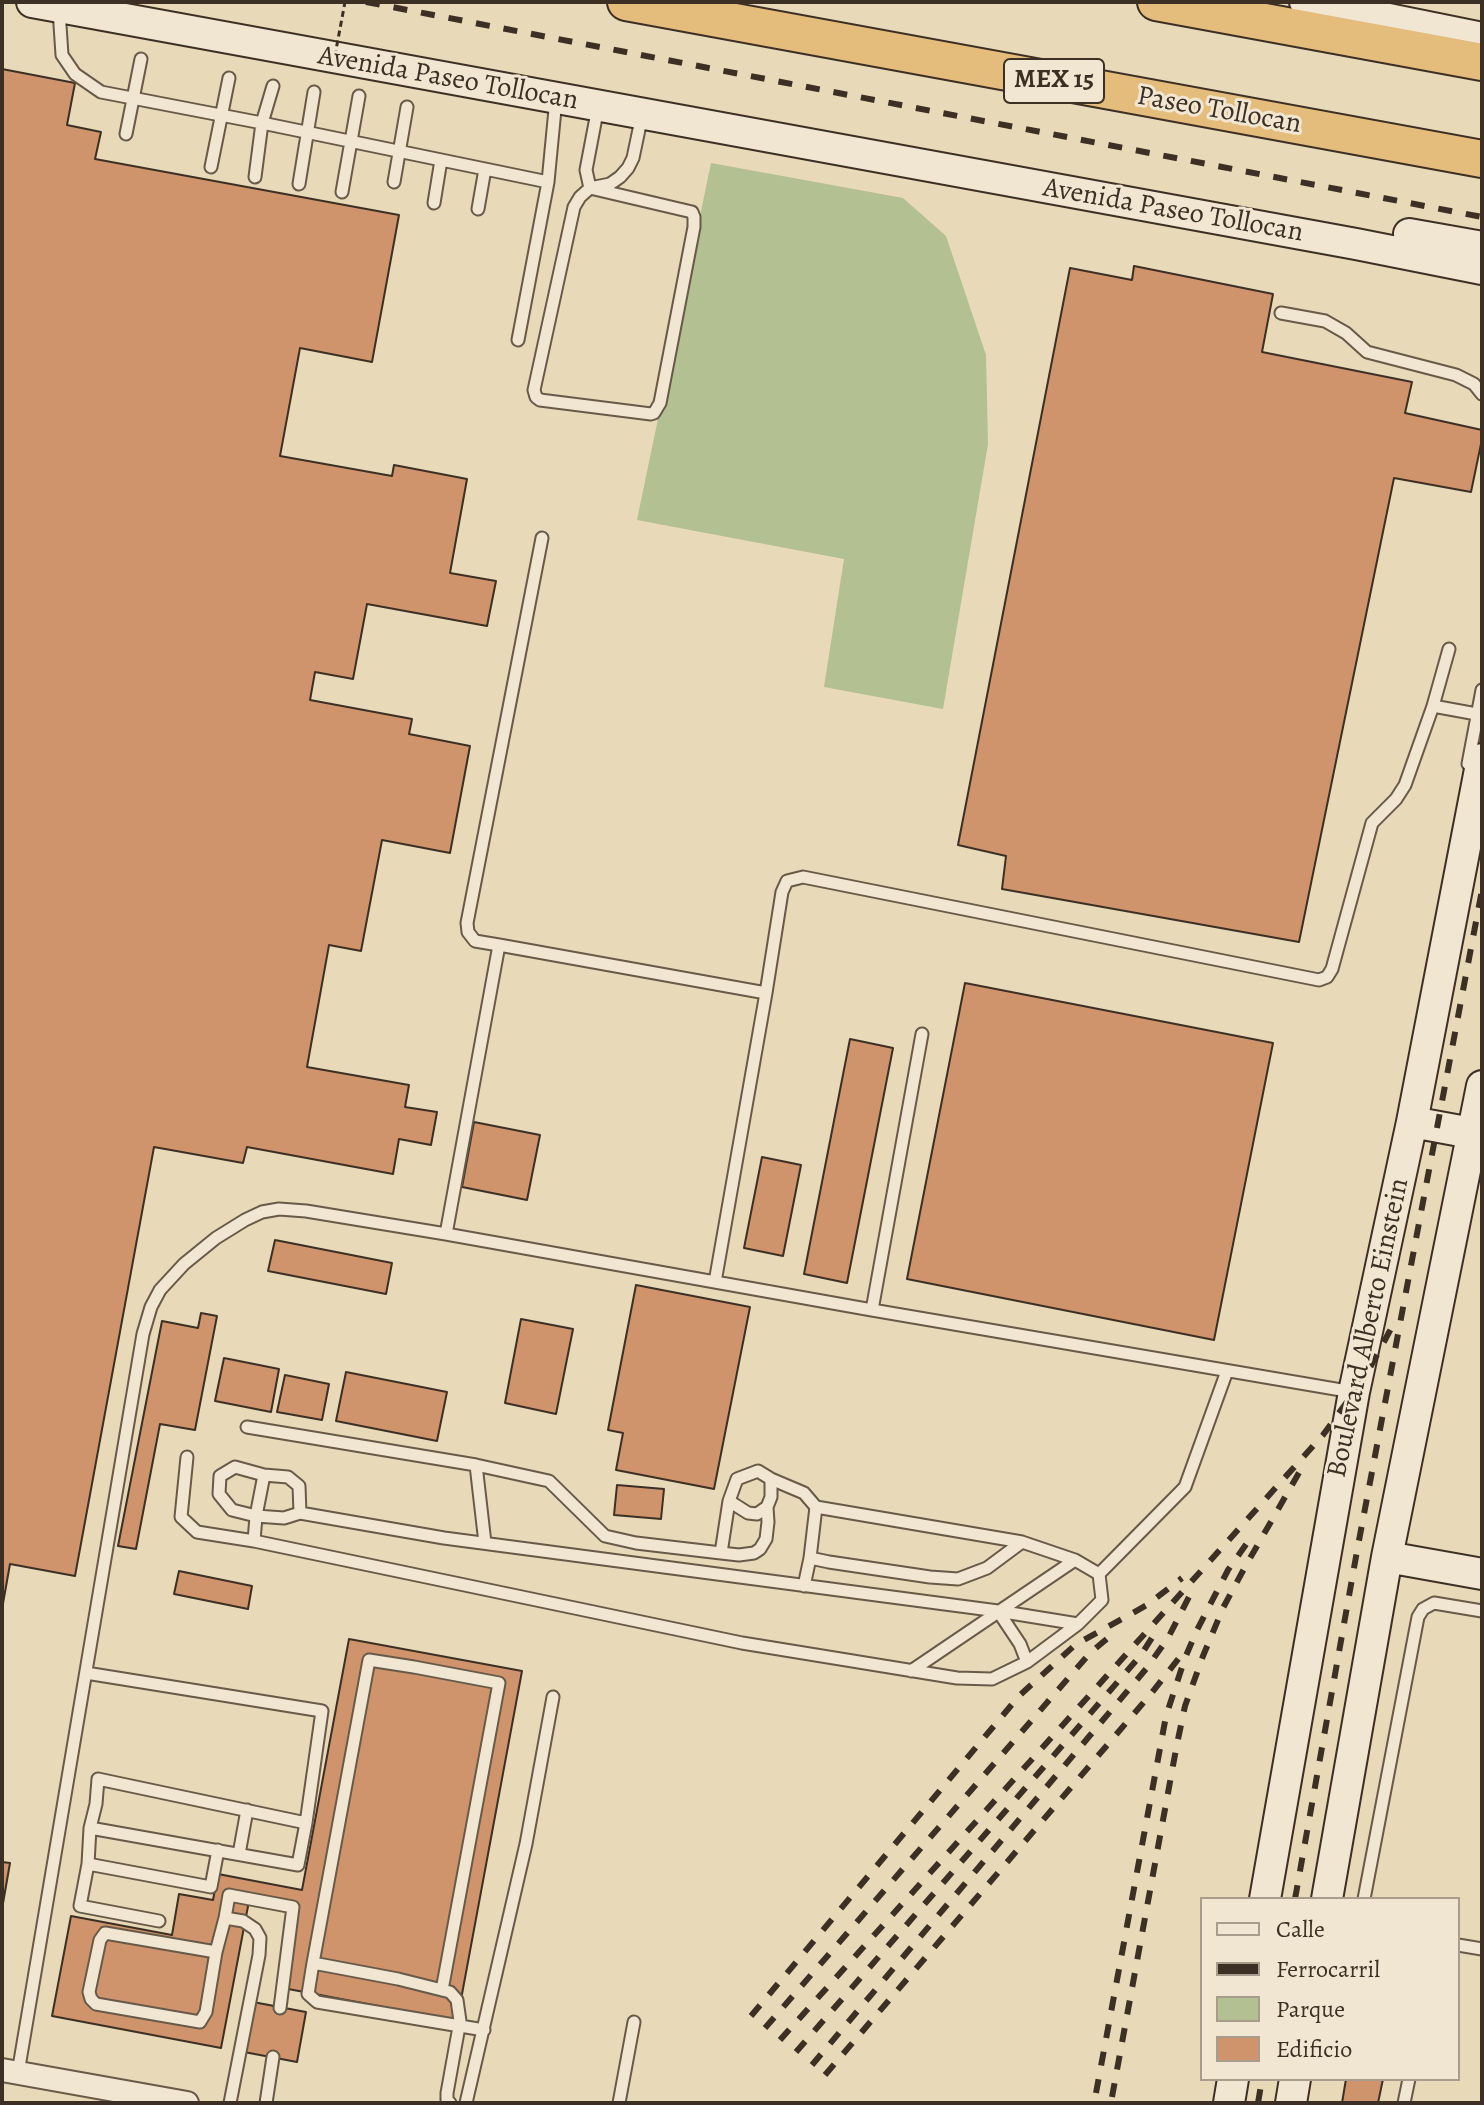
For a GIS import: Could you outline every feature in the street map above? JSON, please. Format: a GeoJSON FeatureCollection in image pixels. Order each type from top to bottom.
{"type":"FeatureCollection","features":[{"type":"Feature","properties":{"kind":"highway","name":"Paseo Tollocan"},"geometry":{"type":"LineString","coordinates":[[626,2],[1482,159]]}},
{"type":"Feature","properties":{"kind":"highway"},"geometry":{"type":"LineString","coordinates":[[1156,2],[1482,62]]}},
{"type":"Feature","properties":{"kind":"main road"},"geometry":{"type":"LineString","coordinates":[[1305,2],[1482,38]]}},
{"type":"Feature","properties":{"kind":"main road","name":"Avenida Paseo Tollocan"},"geometry":{"type":"LineString","coordinates":[[46,4],[1482,269]]}},
{"type":"Feature","properties":{"kind":"main road","name":"Avenida Paseo Tollocan"},"geometry":{"type":"LineString","coordinates":[[865,155],[906,152],[967,154],[1482,247]]}},
{"type":"Feature","properties":{"kind":"main road","name":"Boulevard Alberto Einstein"},"geometry":{"type":"LineString","coordinates":[[1265,1897],[1354,1392],[1412,1122],[1474,768]]}},
{"type":"Feature","properties":{"kind":"main road"},"geometry":{"type":"LineString","coordinates":[[1327,1897],[1387,1557],[1477,1134],[1482,1086]]}},
{"type":"Feature","properties":{"kind":"main road"},"geometry":{"type":"LineString","coordinates":[[1412,1122],[1477,1134]]}},
{"type":"Feature","properties":{"kind":"main road"},"geometry":{"type":"LineString","coordinates":[[1387,1557],[1482,1574]]}},
{"type":"Feature","properties":{"kind":"main road"},"geometry":{"type":"LineString","coordinates":[[1229,2103],[1233,2081]]}},
{"type":"Feature","properties":{"kind":"main road"},"geometry":{"type":"LineString","coordinates":[[1291,2103],[1295,2081]]}},
{"type":"Feature","properties":{"kind":"street"},"geometry":{"type":"LineString","coordinates":[[10,2072],[187,2103]]}},
{"type":"Feature","properties":{"kind":"lane"},"geometry":{"type":"LineString","coordinates":[[46,4],[62,55],[75,74],[101,92],[548,182]]}},
{"type":"Feature","properties":{"kind":"lane"},"geometry":{"type":"LineString","coordinates":[[126,134],[141,59]]}},
{"type":"Feature","properties":{"kind":"lane"},"geometry":{"type":"LineString","coordinates":[[211,167],[229,78]]}},
{"type":"Feature","properties":{"kind":"lane"},"geometry":{"type":"LineString","coordinates":[[255,177],[262,123],[273,86]]}},
{"type":"Feature","properties":{"kind":"lane"},"geometry":{"type":"LineString","coordinates":[[299,184],[314,92]]}},
{"type":"Feature","properties":{"kind":"lane"},"geometry":{"type":"LineString","coordinates":[[342,192],[359,96]]}},
{"type":"Feature","properties":{"kind":"lane"},"geometry":{"type":"LineString","coordinates":[[518,340],[548,182],[556,98]]}},
{"type":"Feature","properties":{"kind":"lane"},"geometry":{"type":"LineString","coordinates":[[590,188],[586,170],[598,106]]}},
{"type":"Feature","properties":{"kind":"lane"},"geometry":{"type":"LineString","coordinates":[[394,182],[407,107]]}},
{"type":"Feature","properties":{"kind":"lane"},"geometry":{"type":"LineString","coordinates":[[590,188],[692,212],[694,217],[660,403],[654,413],[540,400],[535,394],[571,216],[580,197],[590,188],[610,184],[628,168],[642,114]]}},
{"type":"Feature","properties":{"kind":"lane"},"geometry":{"type":"LineString","coordinates":[[434,203],[441,160]]}},
{"type":"Feature","properties":{"kind":"lane"},"geometry":{"type":"LineString","coordinates":[[478,209],[485,169]]}},
{"type":"Feature","properties":{"kind":"lane"},"geometry":{"type":"LineString","coordinates":[[1281,313],[1325,321],[1346,333],[1367,352],[1456,375],[1474,384],[1482,394]]}},
{"type":"Feature","properties":{"kind":"lane"},"geometry":{"type":"LineString","coordinates":[[542,538],[467,923],[468,932],[475,941],[766,993]]}},
{"type":"Feature","properties":{"kind":"lane"},"geometry":{"type":"LineString","coordinates":[[715,1282],[782,892],[787,881],[803,877],[1324,979],[1332,969],[1372,823],[1405,785],[1449,649]]}},
{"type":"Feature","properties":{"kind":"lane"},"geometry":{"type":"LineString","coordinates":[[1474,768],[1482,690]]}},
{"type":"Feature","properties":{"kind":"lane"},"geometry":{"type":"LineString","coordinates":[[1433,706],[1480,715]]}},
{"type":"Feature","properties":{"kind":"lane"},"geometry":{"type":"LineString","coordinates":[[446,1234],[499,945]]}},
{"type":"Feature","properties":{"kind":"lane"},"geometry":{"type":"LineString","coordinates":[[1412,1122],[1406,1092],[1421,1009]]}},
{"type":"Feature","properties":{"kind":"lane"},"geometry":{"type":"LineString","coordinates":[[872,1310],[922,1034]]}},
{"type":"Feature","properties":{"kind":"lane"},"geometry":{"type":"LineString","coordinates":[[10,2072],[86,1673],[143,1334],[160,1290],[184,1264],[245,1220],[270,1210],[306,1211],[1354,1392]]}},
{"type":"Feature","properties":{"kind":"lane"},"geometry":{"type":"LineString","coordinates":[[1099,1574],[1185,1487],[1227,1371]]}},
{"type":"Feature","properties":{"kind":"lane"},"geometry":{"type":"LineString","coordinates":[[247,1427],[476,1465],[549,1481],[605,1536],[636,1543],[739,1555],[754,1553],[766,1539],[771,1479]]}},
{"type":"Feature","properties":{"kind":"lane"},"geometry":{"type":"LineString","coordinates":[[187,1457],[181,1517],[197,1532],[254,1541],[742,1643],[957,1678],[992,1679],[1027,1662],[1078,1624],[1102,1600],[1099,1574]]}},
{"type":"Feature","properties":{"kind":"lane"},"geometry":{"type":"LineString","coordinates":[[476,1465],[485,1543]]}},
{"type":"Feature","properties":{"kind":"lane"},"geometry":{"type":"LineString","coordinates":[[300,1513],[299,1486],[288,1477],[264,1475],[235,1467],[220,1476],[219,1494],[232,1510],[256,1516],[284,1518],[300,1513],[485,1543],[1078,1624]]}},
{"type":"Feature","properties":{"kind":"lane"},"geometry":{"type":"LineString","coordinates":[[721,1553],[729,1501],[737,1479],[758,1471],[804,1493],[816,1507],[1022,1542],[1075,1560],[1099,1574]]}},
{"type":"Feature","properties":{"kind":"lane"},"geometry":{"type":"LineString","coordinates":[[254,1541],[264,1475]]}},
{"type":"Feature","properties":{"kind":"lane"},"geometry":{"type":"LineString","coordinates":[[729,1501],[748,1513],[757,1514],[767,1507]]}},
{"type":"Feature","properties":{"kind":"lane"},"geometry":{"type":"LineString","coordinates":[[804,1586],[816,1507]]}},
{"type":"Feature","properties":{"kind":"lane"},"geometry":{"type":"LineString","coordinates":[[810,1558],[958,1579],[987,1568],[1022,1542]]}},
{"type":"Feature","properties":{"kind":"lane"},"geometry":{"type":"LineString","coordinates":[[911,1671],[1075,1560]]}},
{"type":"Feature","properties":{"kind":"lane"},"geometry":{"type":"LineString","coordinates":[[1364,1897],[1418,1617],[1427,1605],[1434,1603],[1482,1611]]}},
{"type":"Feature","properties":{"kind":"lane"},"geometry":{"type":"LineString","coordinates":[[998,1611],[1020,1644],[1027,1662]]}},
{"type":"Feature","properties":{"kind":"lane"},"geometry":{"type":"LineString","coordinates":[[442,1990],[499,1683],[369,1660],[308,1994],[317,2002],[484,2030]]}},
{"type":"Feature","properties":{"kind":"lane"},"geometry":{"type":"LineString","coordinates":[[86,1673],[322,1711],[298,1865],[90,1828]]}},
{"type":"Feature","properties":{"kind":"lane"},"geometry":{"type":"LineString","coordinates":[[466,2103],[526,1844],[553,1697]]}},
{"type":"Feature","properties":{"kind":"lane"},"geometry":{"type":"LineString","coordinates":[[159,1921],[80,1906],[98,1779],[306,1823]]}},
{"type":"Feature","properties":{"kind":"lane"},"geometry":{"type":"LineString","coordinates":[[239,1854],[247,1810]]}},
{"type":"Feature","properties":{"kind":"lane"},"geometry":{"type":"LineString","coordinates":[[88,1864],[211,1887],[218,1850]]}},
{"type":"Feature","properties":{"kind":"lane"},"geometry":{"type":"LineString","coordinates":[[216,1952],[105,1933],[100,1940],[89,1992],[91,1999],[96,2004],[200,2022],[206,2012],[229,1895],[293,1907],[280,2008]]}},
{"type":"Feature","properties":{"kind":"lane"},"geometry":{"type":"LineString","coordinates":[[225,1918],[243,1921],[255,1929],[260,1938],[230,2103]]}},
{"type":"Feature","properties":{"kind":"lane"},"geometry":{"type":"LineString","coordinates":[[1460,1945],[1482,1949]]}},
{"type":"Feature","properties":{"kind":"lane"},"geometry":{"type":"LineString","coordinates":[[313,1963],[450,1992],[460,2010],[447,2093],[450,2103]]}},
{"type":"Feature","properties":{"kind":"lane"},"geometry":{"type":"LineString","coordinates":[[619,2103],[634,2022]]}},
{"type":"Feature","properties":{"kind":"lane"},"geometry":{"type":"LineString","coordinates":[[266,2103],[273,2057]]}},
{"type":"Feature","properties":{"kind":"lane"},"geometry":{"type":"LineString","coordinates":[[1404,2103],[1409,2081]]}},
{"type":"Feature","properties":{"kind":"path"},"geometry":{"type":"LineString","coordinates":[[333,66],[345,2]]}},
{"type":"Feature","properties":{"kind":"green space"},"geometry":{"type":"Polygon","coordinates":[[[711,163],[903,198],[946,236],[986,355],[988,444],[943,709],[824,687],[844,559],[637,520],[711,163]]]}},
{"type":"Feature","properties":{"kind":"building"},"geometry":{"type":"Polygon","coordinates":[[[2,69],[75,83],[67,125],[101,132],[95,159],[399,215],[372,362],[300,348],[280,456],[392,476],[394,465],[467,479],[450,573],[496,581],[487,626],[367,604],[353,679],[315,672],[310,700],[412,719],[409,734],[470,746],[450,853],[382,840],[361,951],[329,945],[307,1067],[409,1085],[405,1107],[437,1112],[431,1145],[399,1139],[393,1174],[247,1147],[243,1163],[154,1147],[75,1576],[10,1564],[2,1609],[2,69]]]}},
{"type":"Feature","properties":{"kind":"building"},"geometry":{"type":"Polygon","coordinates":[[[1134,266],[1273,294],[1262,352],[1412,382],[1405,413],[1482,430],[1471,492],[1394,478],[1299,942],[1002,889],[1006,856],[958,845],[1070,268],[1132,280],[1134,266]]]}},
{"type":"Feature","properties":{"kind":"building"},"geometry":{"type":"Polygon","coordinates":[[[965,983],[1273,1043],[1214,1340],[907,1279],[965,983]]]}},
{"type":"Feature","properties":{"kind":"building"},"geometry":{"type":"Polygon","coordinates":[[[850,1039],[893,1048],[847,1283],[804,1274],[850,1039]]]}},
{"type":"Feature","properties":{"kind":"building"},"geometry":{"type":"Polygon","coordinates":[[[474,1122],[540,1135],[527,1200],[462,1187],[474,1122]]]}},
{"type":"Feature","properties":{"kind":"building"},"geometry":{"type":"Polygon","coordinates":[[[762,1157],[801,1165],[783,1256],[744,1248],[762,1157]]]}},
{"type":"Feature","properties":{"kind":"building"},"geometry":{"type":"Polygon","coordinates":[[[275,1240],[392,1263],[386,1294],[268,1271],[275,1240]]]}},
{"type":"Feature","properties":{"kind":"building"},"geometry":{"type":"Polygon","coordinates":[[[636,1285],[750,1307],[714,1489],[616,1470],[623,1433],[608,1430],[636,1285]]]}},
{"type":"Feature","properties":{"kind":"building"},"geometry":{"type":"Polygon","coordinates":[[[201,1313],[217,1316],[195,1430],[160,1424],[136,1549],[118,1546],[162,1321],[198,1328],[201,1313]]]}},
{"type":"Feature","properties":{"kind":"building"},"geometry":{"type":"Polygon","coordinates":[[[521,1319],[573,1329],[556,1414],[505,1403],[521,1319]]]}},
{"type":"Feature","properties":{"kind":"building"},"geometry":{"type":"Polygon","coordinates":[[[224,1358],[279,1369],[271,1412],[215,1401],[224,1358]]]}},
{"type":"Feature","properties":{"kind":"building"},"geometry":{"type":"Polygon","coordinates":[[[346,1372],[447,1392],[437,1441],[336,1421],[346,1372]]]}},
{"type":"Feature","properties":{"kind":"building"},"geometry":{"type":"Polygon","coordinates":[[[285,1375],[329,1384],[322,1420],[277,1412],[285,1375]]]}},
{"type":"Feature","properties":{"kind":"building"},"geometry":{"type":"Polygon","coordinates":[[[617,1485],[664,1489],[661,1519],[614,1515],[617,1485]]]}},
{"type":"Feature","properties":{"kind":"building"},"geometry":{"type":"Polygon","coordinates":[[[179,1571],[252,1586],[248,1609],[174,1594],[179,1571]]]}},
{"type":"Feature","properties":{"kind":"building"},"geometry":{"type":"Polygon","coordinates":[[[349,1639],[522,1671],[457,2021],[283,1988],[298,1910],[249,1901],[221,2048],[52,2016],[71,1916],[172,1935],[179,1894],[213,1900],[218,1874],[302,1890],[349,1639]]]}},
{"type":"Feature","properties":{"kind":"building"},"geometry":{"type":"Polygon","coordinates":[[[2,1862],[10,1863],[2,1909],[2,1862]]]}},
{"type":"Feature","properties":{"kind":"building"},"geometry":{"type":"Polygon","coordinates":[[[253,2002],[306,2012],[297,2062],[244,2052],[253,2002]]]}},
{"type":"Feature","properties":{"kind":"building"},"geometry":{"type":"Polygon","coordinates":[[[1346,2081],[1383,2081],[1378,2103],[1342,2103],[1346,2081]]]}},
{"type":"Feature","properties":{"kind":"railway"},"geometry":{"type":"LineString","coordinates":[[366,2],[1482,217]]}},
{"type":"Feature","properties":{"kind":"railway"},"geometry":{"type":"LineString","coordinates":[[1295,1897],[1357,1551],[1482,890]]}},
{"type":"Feature","properties":{"kind":"railway"},"geometry":{"type":"LineString","coordinates":[[780,2040],[1323,1435],[1365,1377],[1393,1325]]}},
{"type":"Feature","properties":{"kind":"railway"},"geometry":{"type":"LineString","coordinates":[[1112,2097],[1185,1706],[1223,1608],[1304,1464]]}},
{"type":"Feature","properties":{"kind":"railway"},"geometry":{"type":"LineString","coordinates":[[1096,2093],[1166,1716],[1197,1630],[1228,1570],[1247,1543]]}},
{"type":"Feature","properties":{"kind":"railway"},"geometry":{"type":"LineString","coordinates":[[751,2016],[1019,1696],[1075,1645],[1147,1605],[1182,1578]]}},
{"type":"Feature","properties":{"kind":"railway"},"geometry":{"type":"LineString","coordinates":[[812,2065],[1146,1669],[1168,1638],[1195,1585]]}},
{"type":"Feature","properties":{"kind":"railway"},"geometry":{"type":"LineString","coordinates":[[765,2028],[1090,1653],[1115,1632]]}},
{"type":"Feature","properties":{"kind":"railway"},"geometry":{"type":"LineString","coordinates":[[796,2052],[1141,1655],[1155,1633]]}},
{"type":"Feature","properties":{"kind":"railway"},"geometry":{"type":"LineString","coordinates":[[825,2075],[1179,1658]]}},
{"type":"Feature","properties":{"kind":"railway"},"geometry":{"type":"LineString","coordinates":[[1258,2103],[1262,2081]]}}]}
